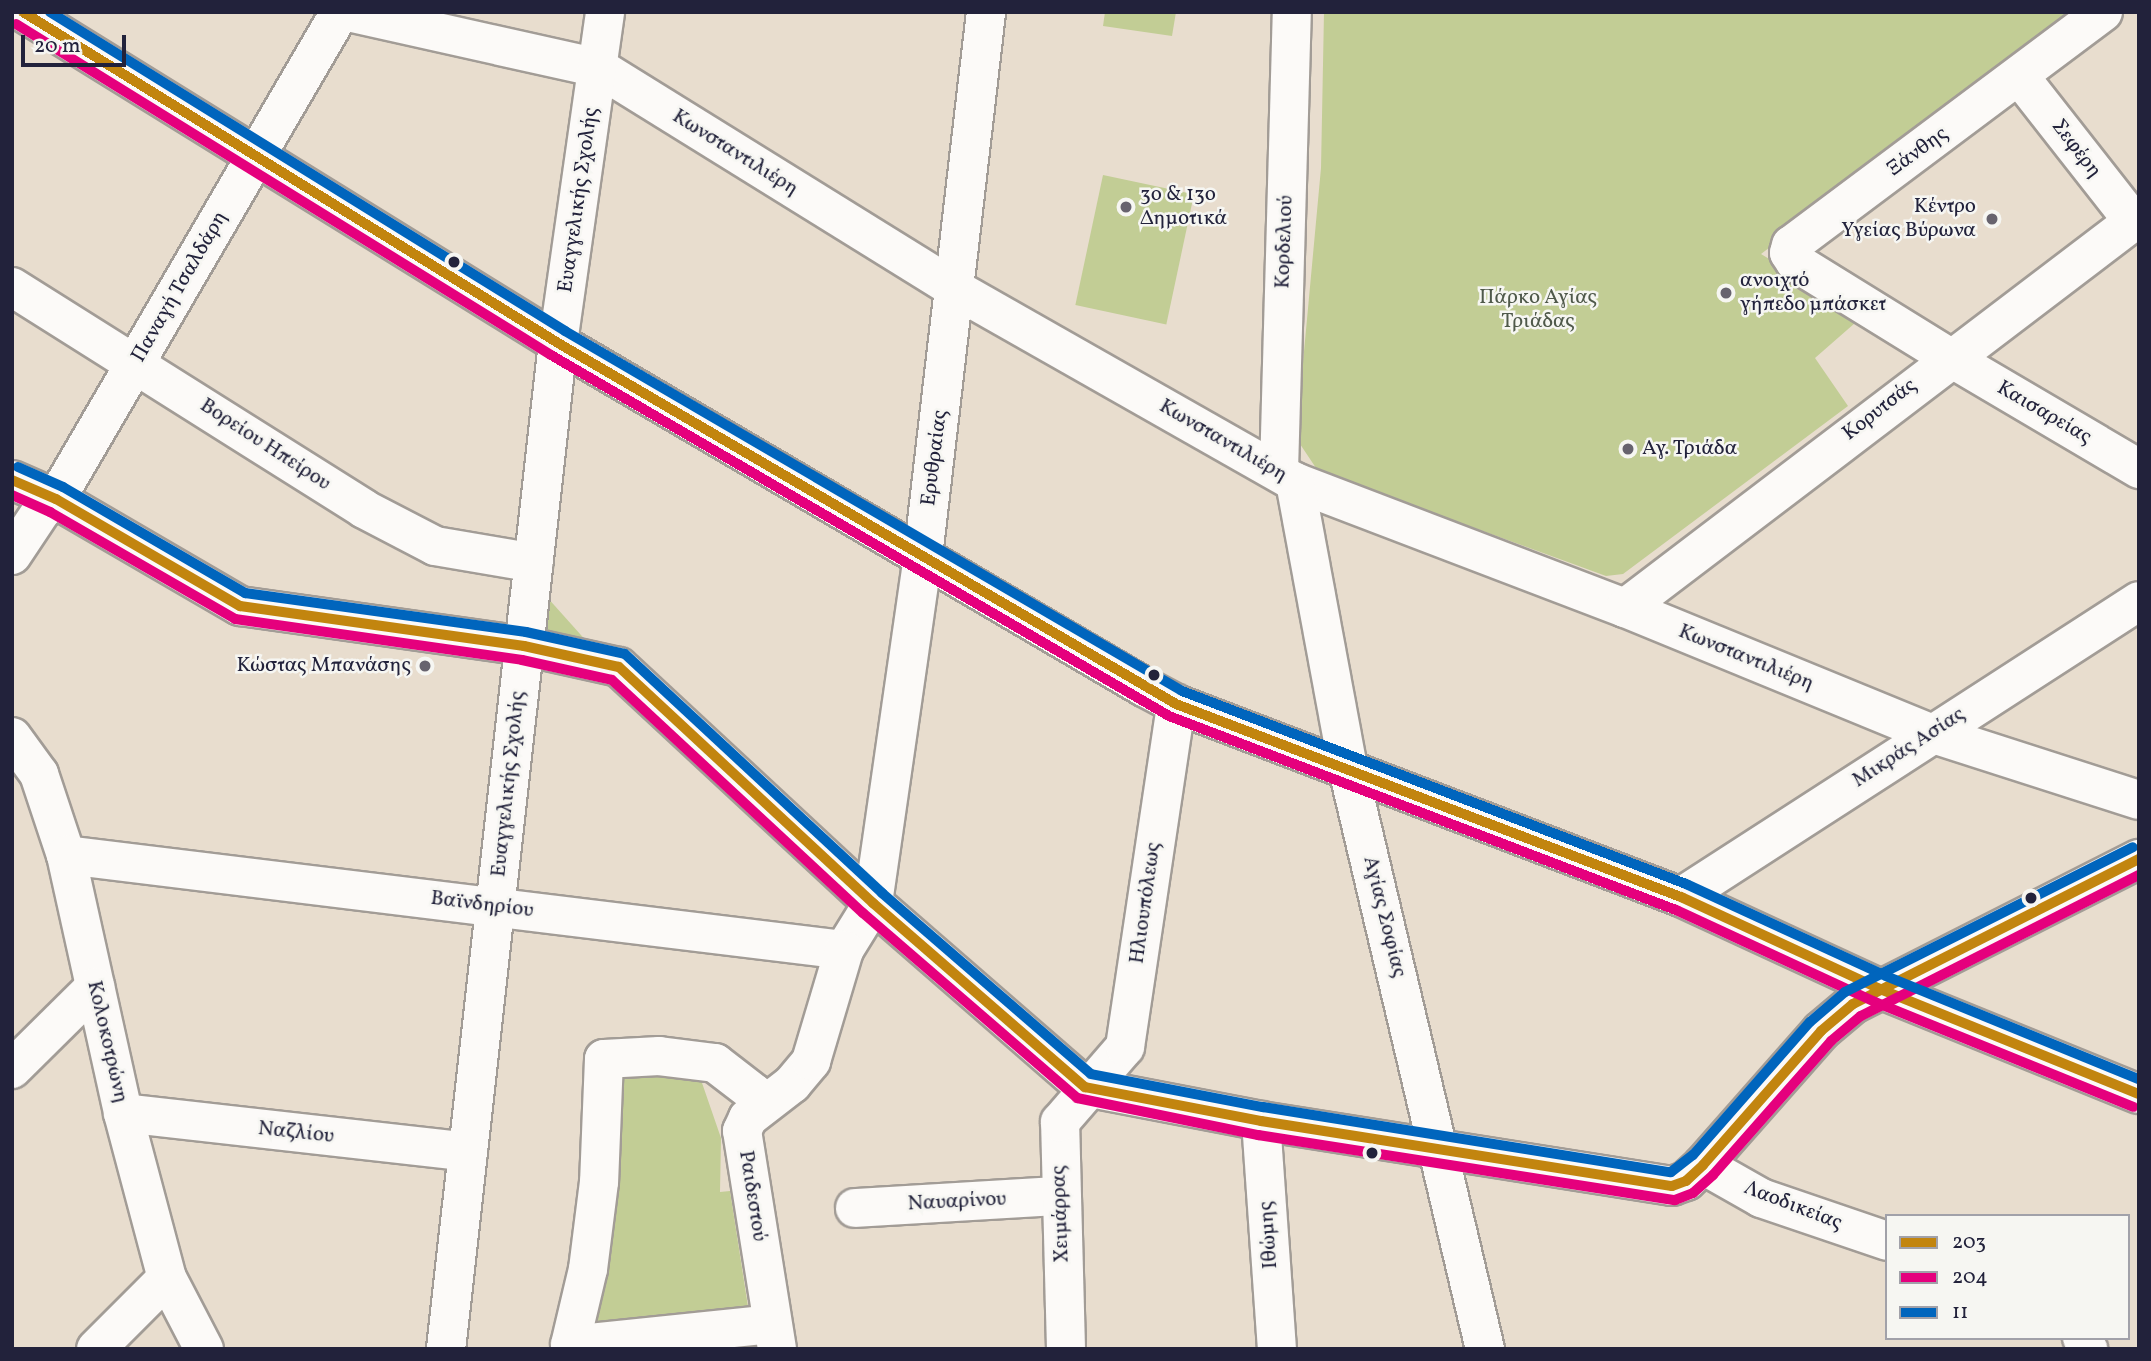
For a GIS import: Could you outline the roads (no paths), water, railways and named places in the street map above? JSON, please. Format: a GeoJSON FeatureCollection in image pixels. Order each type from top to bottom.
{"type":"FeatureCollection","features":[{"type":"Feature","properties":{"kind":"street"},"geometry":{"type":"LineString","coordinates":[[23,12],[558,342],[1176,704],[1681,897],[1880,989],[2139,1094]]}},
{"type":"Feature","properties":{"kind":"street","name":"Παναγή Τσαλδάρη"},"geometry":{"type":"LineString","coordinates":[[12,555],[42,510],[56,499],[340,12]]}},
{"type":"Feature","properties":{"kind":"street","name":"Κωνσταντιλιέρη"},"geometry":{"type":"LineString","coordinates":[[348,12],[599,68],[955,289],[1287,477],[1625,608],[1930,733],[2139,800]]}},
{"type":"Feature","properties":{"kind":"street","name":"Ευαγγελικής Σχολής"},"geometry":{"type":"LineString","coordinates":[[446,1349],[558,342],[605,12]]}},
{"type":"Feature","properties":{"kind":"street","name":"Κορδελιού"},"geometry":{"type":"LineString","coordinates":[[1287,477],[1292,12]]}},
{"type":"Feature","properties":{"kind":"street","name":"Ξάνθης"},"geometry":{"type":"LineString","coordinates":[[1949,357],[1795,262],[1789,253],[1791,245],[2020,77],[2103,12]]}},
{"type":"Feature","properties":{"kind":"street","name":"Ερυθραίας"},"geometry":{"type":"LineString","coordinates":[[873,903],[923,556],[984,13]]}},
{"type":"Feature","properties":{"kind":"street","name":"Σεφέρη"},"geometry":{"type":"LineString","coordinates":[[2020,77],[2136,219]]}},
{"type":"Feature","properties":{"kind":"street","name":"Κορυτσάς"},"geometry":{"type":"LineString","coordinates":[[1625,608],[1949,357],[2136,219]]}},
{"type":"Feature","properties":{"kind":"street","name":"Βορείου Ηπείρου"},"geometry":{"type":"LineString","coordinates":[[12,286],[364,509],[435,546],[534,563]]}},
{"type":"Feature","properties":{"kind":"street","name":"Καισαρείας"},"geometry":{"type":"LineString","coordinates":[[1949,357],[2139,469]]}},
{"type":"Feature","properties":{"kind":"street","name":"Αγίας Σοφίας"},"geometry":{"type":"LineString","coordinates":[[1287,477],[1348,769],[1442,1152],[1485,1349]]}},
{"type":"Feature","properties":{"kind":"street"},"geometry":{"type":"LineString","coordinates":[[12,480],[56,499],[240,606],[524,646],[618,667],[873,903],[1085,1087],[1261,1121],[1645,1185],[1672,1186],[1686,1181],[1703,1165],[1821,1031],[1853,1004],[2139,859]]}},
{"type":"Feature","properties":{"kind":"street","name":"Μικράς Ασίας"},"geometry":{"type":"LineString","coordinates":[[1681,897],[1930,733],[2139,601]]}},
{"type":"Feature","properties":{"kind":"street","name":"Ηλιουπόλεως"},"geometry":{"type":"LineString","coordinates":[[1085,1087],[1125,1047],[1176,704]]}},
{"type":"Feature","properties":{"kind":"street","name":"Κολοκοτρώνη"},"geometry":{"type":"LineString","coordinates":[[12,737],[39,774],[66,855],[124,1113],[167,1278],[204,1349]]}},
{"type":"Feature","properties":{"kind":"street"},"geometry":{"type":"LineString","coordinates":[[12,779],[48,799]]}},
{"type":"Feature","properties":{"kind":"street","name":"Βαϊνδηρίου"},"geometry":{"type":"LineString","coordinates":[[66,855],[844,950]]}},
{"type":"Feature","properties":{"kind":"street"},"geometry":{"type":"LineString","coordinates":[[844,950],[873,903]]}},
{"type":"Feature","properties":{"kind":"street","name":"Ραιδεστού"},"geometry":{"type":"LineString","coordinates":[[774,1337],[742,1132],[760,1106],[792,1084],[811,1061],[844,950]]}},
{"type":"Feature","properties":{"kind":"street"},"geometry":{"type":"LineString","coordinates":[[12,1069],[95,987]]}},
{"type":"Feature","properties":{"kind":"street"},"geometry":{"type":"LineString","coordinates":[[760,1106],[754,1093],[715,1063],[659,1056],[604,1059],[599,1182],[588,1269],[570,1345],[774,1337]]}},
{"type":"Feature","properties":{"kind":"street","name":"Χειμάρρας"},"geometry":{"type":"LineString","coordinates":[[1066,1349],[1059,1196],[1060,1122],[1085,1087]]}},
{"type":"Feature","properties":{"kind":"street","name":"Ναζλίου"},"geometry":{"type":"LineString","coordinates":[[124,1113],[468,1152]]}},
{"type":"Feature","properties":{"kind":"street","name":"Ιθώμης"},"geometry":{"type":"LineString","coordinates":[[1261,1121],[1277,1349]]}},
{"type":"Feature","properties":{"kind":"street","name":"Λαοδικείας"},"geometry":{"type":"LineString","coordinates":[[1703,1165],[1761,1198],[1885,1240]]}},
{"type":"Feature","properties":{"kind":"street","name":"Ναυαρίνου"},"geometry":{"type":"LineString","coordinates":[[855,1208],[1059,1196]]}},
{"type":"Feature","properties":{"kind":"street"},"geometry":{"type":"LineString","coordinates":[[96,1349],[167,1278]]}},
{"type":"Feature","properties":{"kind":"place","name":"3o & 13o Δημοτικά"},"geometry":{"type":"Point","coordinates":[1126,207]}},
{"type":"Feature","properties":{"kind":"place","name":"Κέντρο Υγείας Βύρωνα"},"geometry":{"type":"Point","coordinates":[1992,219]}},
{"type":"Feature","properties":{"kind":"place","name":"ανοιχτό γήπεδο μπάσκετ"},"geometry":{"type":"Point","coordinates":[1726,293]}},
{"type":"Feature","properties":{"kind":"place","name":"Αγ. Τριάδα"},"geometry":{"type":"Point","coordinates":[1628,449]}},
{"type":"Feature","properties":{"kind":"place","name":"Κώστας Μπανάσης"},"geometry":{"type":"Point","coordinates":[425,666]}},
{"type":"Feature","properties":{"kind":"park label","name":"Πάρκο Αγίας Τριάδας"},"geometry":{"type":"Point","coordinates":[1538,310]}}]}
